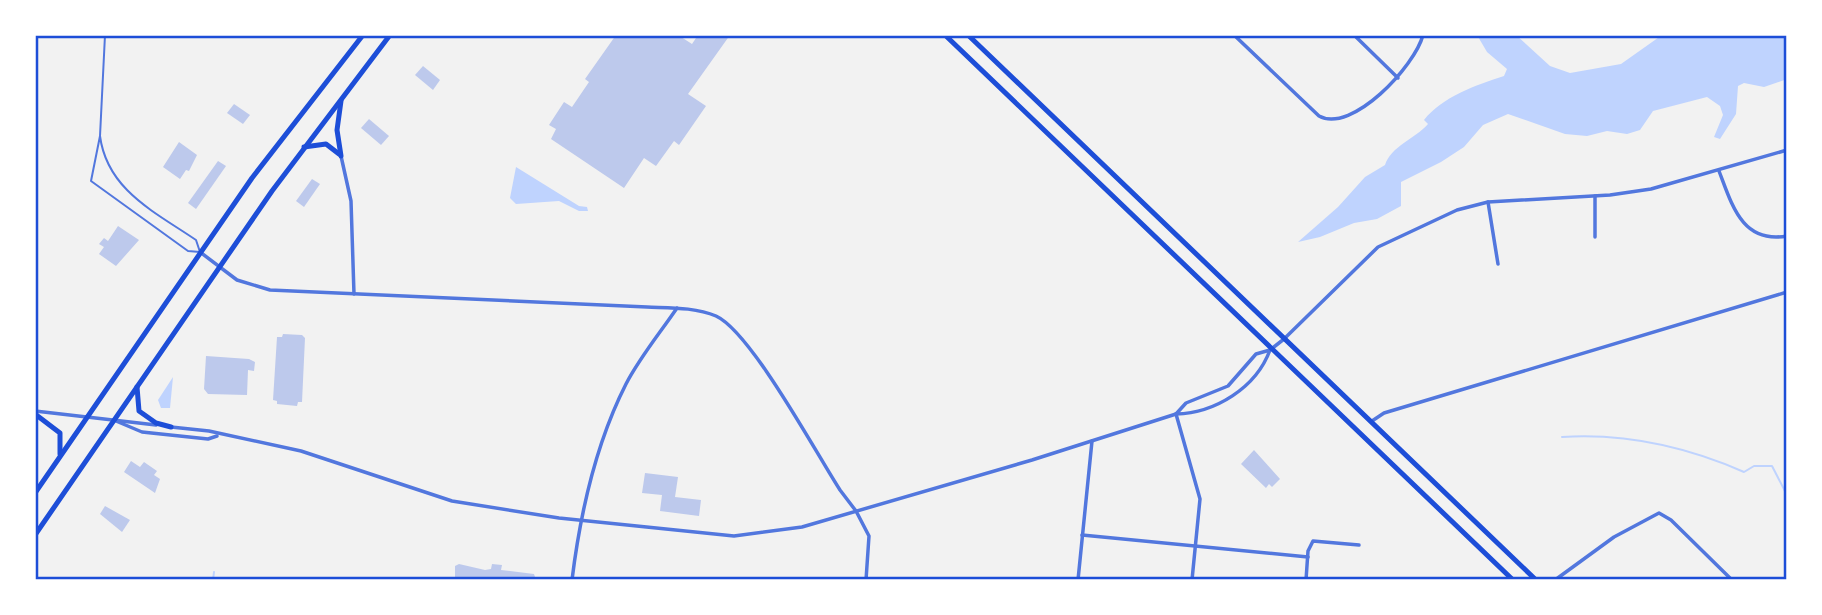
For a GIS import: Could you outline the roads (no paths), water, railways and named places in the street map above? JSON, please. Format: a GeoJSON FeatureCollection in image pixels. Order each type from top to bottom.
{"type":"FeatureCollection","features":[{"type":"Feature","properties":{"kind":"main road"},"geometry":{"type":"LineString","coordinates":[[35,493],[200,252],[298,118],[363,35]]}},
{"type":"Feature","properties":{"kind":"main road"},"geometry":{"type":"LineString","coordinates":[[35,536],[113,419],[304,147],[390,35]]}},
{"type":"Feature","properties":{"kind":"main road"},"geometry":{"type":"LineString","coordinates":[[945,35],[1270,350],[1513,580]]}},
{"type":"Feature","properties":{"kind":"main road"},"geometry":{"type":"LineString","coordinates":[[968,35],[977,39],[1536,580]]}},
{"type":"Feature","properties":{"kind":"main road"},"geometry":{"type":"LineString","coordinates":[[341,156],[337,130],[342,97]]}},
{"type":"Feature","properties":{"kind":"main road"},"geometry":{"type":"LineString","coordinates":[[304,147],[326,144],[341,156]]}},
{"type":"Feature","properties":{"kind":"main road"},"geometry":{"type":"LineString","coordinates":[[137,386],[139,411],[156,423],[171,427]]}},
{"type":"Feature","properties":{"kind":"main road"},"geometry":{"type":"LineString","coordinates":[[35,413],[60,433],[60,456]]}},
{"type":"Feature","properties":{"kind":"street"},"geometry":{"type":"LineString","coordinates":[[1234,35],[1319,116],[1331,120],[1343,119],[1398,78],[1416,54],[1423,35]]}},
{"type":"Feature","properties":{"kind":"street"},"geometry":{"type":"LineString","coordinates":[[1354,35],[1398,78]]}},
{"type":"Feature","properties":{"kind":"street"},"geometry":{"type":"LineString","coordinates":[[1176,414],[1186,403],[1228,386],[1256,354],[1270,350],[1285,338],[1378,247],[1424,223],[1488,202],[1595,196],[1651,189],[1787,150]]}},
{"type":"Feature","properties":{"kind":"street"},"geometry":{"type":"LineString","coordinates":[[341,156],[351,201],[354,294]]}},
{"type":"Feature","properties":{"kind":"street"},"geometry":{"type":"LineString","coordinates":[[1719,171],[1742,224],[1766,237],[1787,236]]}},
{"type":"Feature","properties":{"kind":"street"},"geometry":{"type":"LineString","coordinates":[[1595,196],[1595,237]]}},
{"type":"Feature","properties":{"kind":"street"},"geometry":{"type":"LineString","coordinates":[[1488,202],[1498,264]]}},
{"type":"Feature","properties":{"kind":"street"},"geometry":{"type":"LineString","coordinates":[[200,252],[237,280],[256,288],[677,308],[716,316],[744,339],[856,511],[869,536],[866,580]]}},
{"type":"Feature","properties":{"kind":"street"},"geometry":{"type":"LineString","coordinates":[[1372,421],[1384,413],[1518,371],[1787,292]]}},
{"type":"Feature","properties":{"kind":"street"},"geometry":{"type":"LineString","coordinates":[[572,580],[579,521],[619,399],[638,364],[677,308]]}},
{"type":"Feature","properties":{"kind":"street"},"geometry":{"type":"LineString","coordinates":[[35,413],[87,416],[209,431],[219,436],[301,452],[452,501],[579,521],[734,536],[802,527],[1176,414],[1192,414],[1227,400],[1266,362],[1270,350]]}},
{"type":"Feature","properties":{"kind":"street"},"geometry":{"type":"LineString","coordinates":[[1176,414],[1200,499],[1192,580]]}},
{"type":"Feature","properties":{"kind":"street"},"geometry":{"type":"LineString","coordinates":[[113,419],[142,432],[208,439],[219,436]]}},
{"type":"Feature","properties":{"kind":"street"},"geometry":{"type":"LineString","coordinates":[[1078,580],[1092,441]]}},
{"type":"Feature","properties":{"kind":"street"},"geometry":{"type":"LineString","coordinates":[[1555,580],[1614,537],[1659,513],[1671,520],[1732,580]]}},
{"type":"Feature","properties":{"kind":"street"},"geometry":{"type":"LineString","coordinates":[[1082,535],[1308,557]]}},
{"type":"Feature","properties":{"kind":"street"},"geometry":{"type":"LineString","coordinates":[[1306,580],[1310,544],[1317,540],[1359,545]]}},
{"type":"Feature","properties":{"kind":"lane"},"geometry":{"type":"LineString","coordinates":[[100,136],[102,155],[119,183],[130,194],[196,240],[200,252],[188,251],[91,181],[100,136],[105,35]]}},
{"type":"Feature","properties":{"kind":"water"},"geometry":{"type":"Polygon","coordinates":[[[1477,35],[1516,35],[1550,66],[1570,73],[1621,64],[1662,35],[1787,35],[1787,79],[1764,87],[1744,83],[1738,86],[1736,114],[1720,139],[1714,137],[1723,115],[1720,106],[1707,97],[1653,111],[1640,130],[1627,134],[1607,131],[1587,136],[1565,134],[1508,114],[1483,125],[1464,147],[1441,162],[1401,182],[1401,206],[1377,219],[1354,223],[1320,237],[1298,242],[1338,207],[1365,177],[1385,165],[1392,153],[1423,129],[1428,124],[1424,120],[1431,112],[1450,98],[1504,76],[1507,69],[1487,52],[1477,35]]]}},
{"type":"Feature","properties":{"kind":"water"},"geometry":{"type":"Polygon","coordinates":[[[516,167],[579,206],[587,207],[588,211],[579,211],[559,201],[516,204],[510,198],[516,167]]]}},
{"type":"Feature","properties":{"kind":"water"},"geometry":{"type":"Polygon","coordinates":[[[173,377],[170,408],[161,408],[158,400],[173,377]]]}},
{"type":"Feature","properties":{"kind":"waterway"},"geometry":{"type":"LineString","coordinates":[[1562,437],[1609,437],[1655,444],[1700,455],[1744,472],[1754,466],[1772,466],[1787,495]]}},
{"type":"Feature","properties":{"kind":"waterway"},"geometry":{"type":"LineString","coordinates":[[213,580],[214,572]]}}]}
